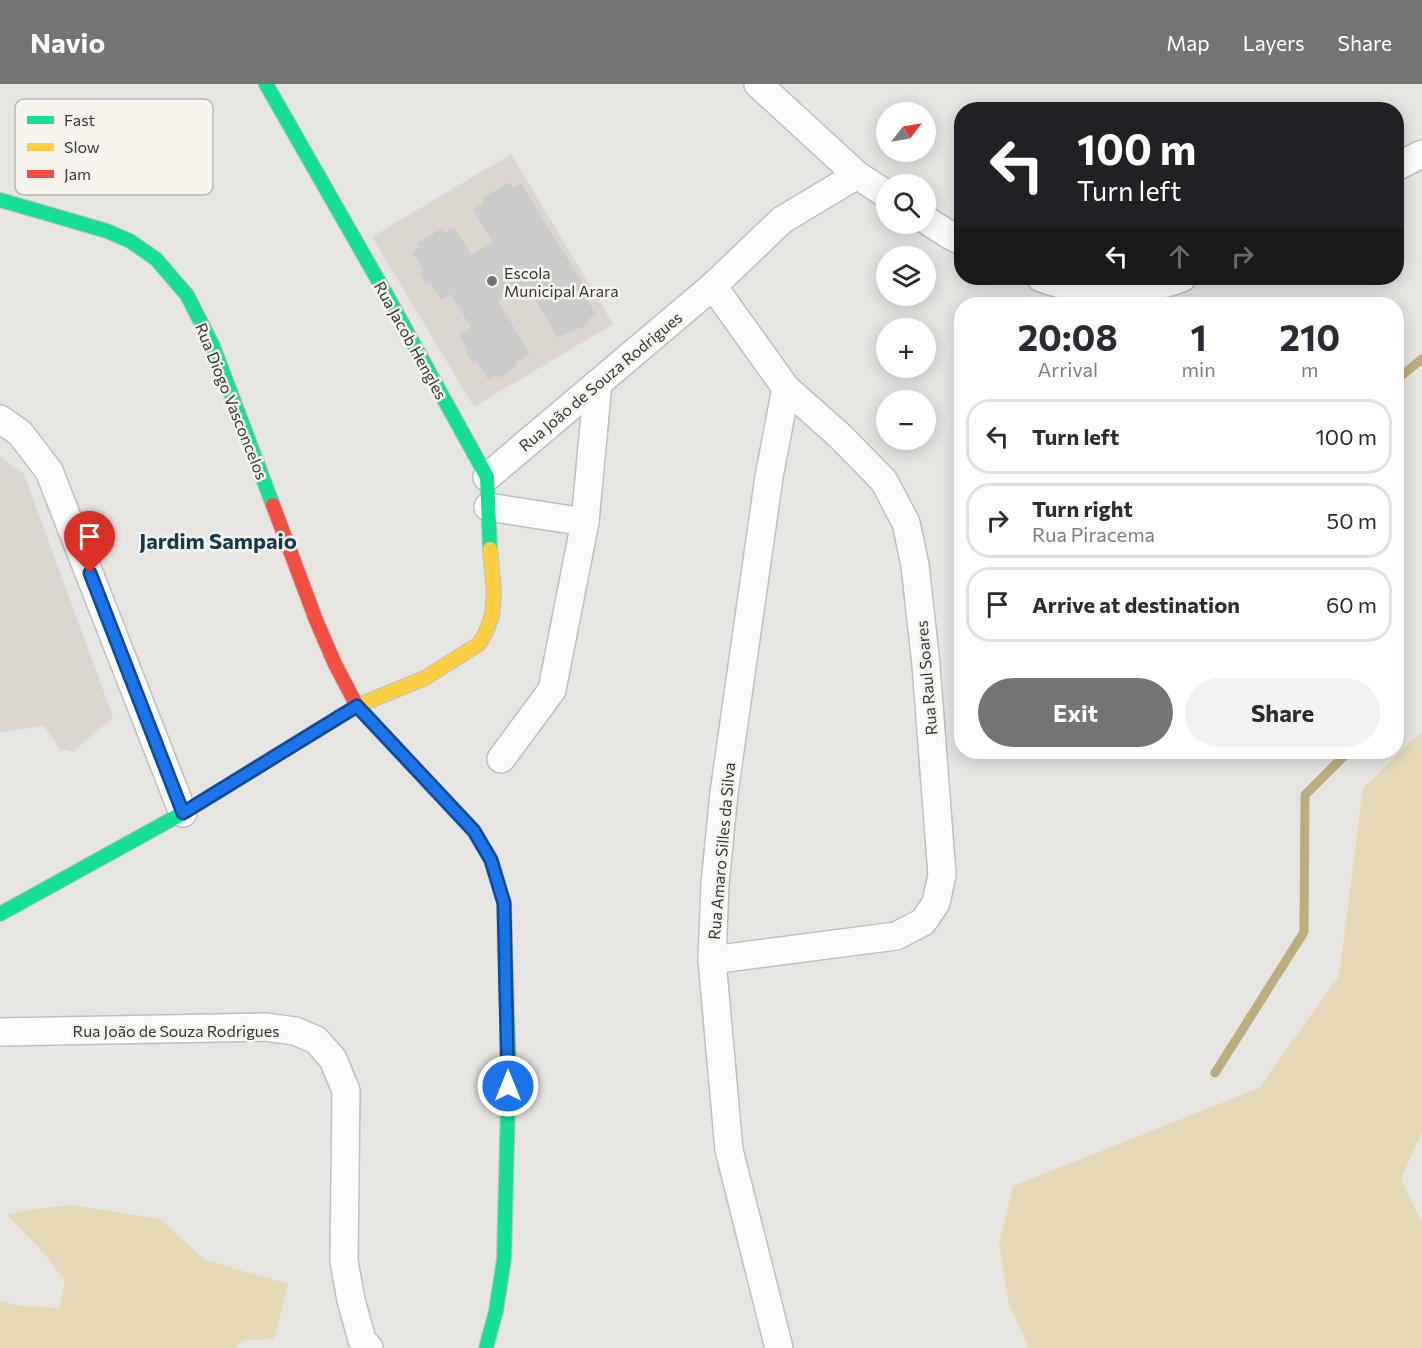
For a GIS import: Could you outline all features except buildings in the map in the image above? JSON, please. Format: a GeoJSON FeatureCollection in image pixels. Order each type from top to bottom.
{"type":"FeatureCollection","features":[{"type":"Feature","properties":{"kind":"street","name":"Rua Jacob Hengles"},"geometry":{"type":"LineString","coordinates":[[266,84],[487,477],[494,592],[492,615],[486,632],[479,644],[425,678],[357,706]]}},
{"type":"Feature","properties":{"kind":"street"},"geometry":{"type":"LineString","coordinates":[[758,84],[857,175],[876,187]]}},
{"type":"Feature","properties":{"kind":"street"},"geometry":{"type":"LineString","coordinates":[[1404,163],[1422,154]]}},
{"type":"Feature","properties":{"kind":"street","name":"Rua João de Souza Rodrigues"},"geometry":{"type":"LineString","coordinates":[[487,477],[713,286],[782,220],[857,175]]}},
{"type":"Feature","properties":{"kind":"street","name":"Rua Diogo Vasconcelos"},"geometry":{"type":"LineString","coordinates":[[0,200],[107,231],[130,241],[156,259],[187,295],[213,346],[316,620],[357,706],[474,831],[491,860],[504,903],[508,1064],[504,1259],[496,1311],[486,1348]]}},
{"type":"Feature","properties":{"kind":"street"},"geometry":{"type":"LineString","coordinates":[[936,226],[954,237]]}},
{"type":"Feature","properties":{"kind":"street"},"geometry":{"type":"LineString","coordinates":[[1068,285],[1114,290],[1158,285]]}},
{"type":"Feature","properties":{"kind":"street","name":"Rua Raul Soares"},"geometry":{"type":"LineString","coordinates":[[712,960],[896,936],[923,922],[936,903],[942,875],[926,665],[915,565],[906,523],[884,482],[840,436],[786,388],[713,286]]}},
{"type":"Feature","properties":{"kind":"street"},"geometry":{"type":"LineString","coordinates":[[501,759],[552,690],[585,522],[598,383]]}},
{"type":"Feature","properties":{"kind":"street","name":"Rua Amaro Silles da Silva"},"geometry":{"type":"LineString","coordinates":[[779,1348],[729,1150],[712,960],[715,884],[724,793],[770,477],[786,388]]}},
{"type":"Feature","properties":{"kind":"street"},"geometry":{"type":"LineString","coordinates":[[0,419],[20,433],[49,471],[183,813]]}},
{"type":"Feature","properties":{"kind":"street"},"geometry":{"type":"LineString","coordinates":[[488,507],[585,522]]}},
{"type":"Feature","properties":{"kind":"street"},"geometry":{"type":"LineString","coordinates":[[0,914],[183,813],[357,706]]}},
{"type":"Feature","properties":{"kind":"street","name":"Rua João de Souza Rodrigues"},"geometry":{"type":"LineString","coordinates":[[0,1032],[265,1027],[295,1031],[316,1040],[333,1059],[346,1091],[344,1261],[351,1300],[362,1340],[369,1348]]}},
{"type":"Feature","properties":{"kind":"shaded area","name":"Escola Municipal Arara"},"geometry":{"type":"Polygon","coordinates":[[[511,154],[613,324],[474,407],[372,237],[511,154]]]}},
{"type":"Feature","properties":{"kind":"shaded area"},"geometry":{"type":"Polygon","coordinates":[[[0,456],[24,474],[113,717],[73,752],[60,749],[44,726],[0,732],[0,456]]]}},
{"type":"Feature","properties":{"kind":"shaded area"},"geometry":{"type":"Polygon","coordinates":[[[1422,731],[1422,1132],[1401,1179],[1422,1224],[1422,1348],[1029,1348],[1009,1304],[999,1243],[1013,1186],[1259,1088],[1339,976],[1363,788],[1393,759],[1404,759],[1404,748],[1422,731]]]}},
{"type":"Feature","properties":{"kind":"shaded area"},"geometry":{"type":"Polygon","coordinates":[[[71,1205],[160,1219],[205,1260],[288,1284],[274,1339],[243,1340],[236,1348],[0,1348],[0,1301],[23,1306],[59,1308],[65,1281],[44,1253],[7,1215],[26,1210],[71,1205]]]}},
{"type":"Feature","properties":{"kind":"waterway"},"geometry":{"type":"LineString","coordinates":[[1404,374],[1422,359]]}},
{"type":"Feature","properties":{"kind":"waterway"},"geometry":{"type":"LineString","coordinates":[[1215,1073],[1304,932],[1305,795],[1341,759]]}},
{"type":"Feature","properties":{"kind":"traffic: fast"},"geometry":{"type":"LineString","coordinates":[[266,84],[487,477],[490,549]]}},
{"type":"Feature","properties":{"kind":"traffic: fast"},"geometry":{"type":"LineString","coordinates":[[0,200],[107,231],[130,241],[156,259],[187,295],[213,346],[273,505]]}},
{"type":"Feature","properties":{"kind":"traffic: fast"},"geometry":{"type":"LineString","coordinates":[[0,914],[183,813],[342,715]]}},
{"type":"Feature","properties":{"kind":"traffic: fast"},"geometry":{"type":"LineString","coordinates":[[486,1348],[496,1311],[504,1259],[509,1064],[506,981]]}},
{"type":"Feature","properties":{"kind":"traffic: slow"},"geometry":{"type":"LineString","coordinates":[[342,715],[357,706],[425,678],[479,644],[492,615],[494,592],[490,549]]}},
{"type":"Feature","properties":{"kind":"traffic: slow"},"geometry":{"type":"LineString","coordinates":[[412,765],[474,831],[491,860],[504,903],[506,981]]}},
{"type":"Feature","properties":{"kind":"traffic: jam"},"geometry":{"type":"LineString","coordinates":[[273,505],[316,620],[357,706],[412,765]]}},
{"type":"Feature","properties":{"kind":"place","name":"Escola Municipal Arara"},"geometry":{"type":"Point","coordinates":[492,281]}},
{"type":"Feature","properties":{"kind":"district","name":"Jardim Sampaio"},"geometry":{"type":"Point","coordinates":[218,540]}},
{"type":"Feature","properties":{"kind":"route"},"geometry":{"type":"LineString","coordinates":[[90,573],[183,813],[357,706],[474,831],[491,860],[504,903],[508,1086]]}}]}
